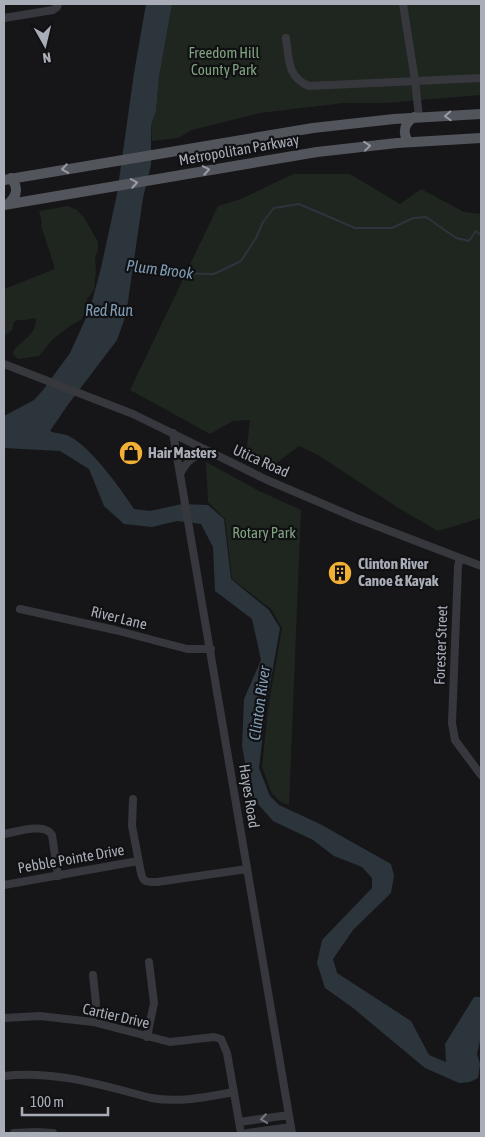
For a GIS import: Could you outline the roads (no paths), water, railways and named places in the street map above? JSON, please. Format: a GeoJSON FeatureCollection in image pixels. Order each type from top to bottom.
{"type":"FeatureCollection","features":[{"type":"Feature","properties":{"kind":"main road","name":"Metropolitan Parkway"},"geometry":{"type":"LineString","coordinates":[[7,179],[287,131],[416,117],[481,114]]}},
{"type":"Feature","properties":{"kind":"main road"},"geometry":{"type":"LineString","coordinates":[[408,142],[404,135],[404,128],[408,121],[416,117]]}},
{"type":"Feature","properties":{"kind":"main road","name":"Metropolitan Parkway"},"geometry":{"type":"LineString","coordinates":[[6,205],[308,153],[408,142],[481,138]]}},
{"type":"Feature","properties":{"kind":"main road"},"geometry":{"type":"LineString","coordinates":[[6,205],[14,197],[16,191],[15,186],[7,179]]}},
{"type":"Feature","properties":{"kind":"street"},"geometry":{"type":"LineString","coordinates":[[4,18],[53,10],[58,4]]}},
{"type":"Feature","properties":{"kind":"street"},"geometry":{"type":"LineString","coordinates":[[403,4],[415,80],[416,117]]}},
{"type":"Feature","properties":{"kind":"street"},"geometry":{"type":"LineString","coordinates":[[286,38],[292,74],[300,82],[309,86],[481,78]]}},
{"type":"Feature","properties":{"kind":"street","name":"Utica Road"},"geometry":{"type":"LineString","coordinates":[[4,364],[86,395],[356,518],[481,566]]}},
{"type":"Feature","properties":{"kind":"street","name":"Hayes Road"},"geometry":{"type":"LineString","coordinates":[[173,434],[292,1130]]}},
{"type":"Feature","properties":{"kind":"street"},"geometry":{"type":"LineString","coordinates":[[180,474],[189,459],[208,452]]}},
{"type":"Feature","properties":{"kind":"street","name":"Forester Street"},"geometry":{"type":"LineString","coordinates":[[460,558],[453,734],[455,740],[481,776]]}},
{"type":"Feature","properties":{"kind":"street","name":"River Lane"},"geometry":{"type":"LineString","coordinates":[[20,609],[115,630],[187,649],[211,649]]}},
{"type":"Feature","properties":{"kind":"street"},"geometry":{"type":"LineString","coordinates":[[133,799],[132,820],[138,861]]}},
{"type":"Feature","properties":{"kind":"street"},"geometry":{"type":"LineString","coordinates":[[4,834],[38,828],[48,830],[52,835],[58,876]]}},
{"type":"Feature","properties":{"kind":"street","name":"Pebble Pointe Drive"},"geometry":{"type":"LineString","coordinates":[[4,885],[138,861],[142,879],[148,882],[247,869]]}},
{"type":"Feature","properties":{"kind":"street"},"geometry":{"type":"LineString","coordinates":[[148,1037],[154,1003],[149,962]]}},
{"type":"Feature","properties":{"kind":"street"},"geometry":{"type":"LineString","coordinates":[[93,975],[96,1003],[93,1022]]}},
{"type":"Feature","properties":{"kind":"street","name":"Cartier Drive"},"geometry":{"type":"LineString","coordinates":[[4,1018],[40,1016],[93,1022],[148,1037],[176,1042],[214,1037],[221,1039],[227,1053],[234,1092]]}},
{"type":"Feature","properties":{"kind":"street"},"geometry":{"type":"LineString","coordinates":[[4,1076],[27,1074],[71,1078],[150,1098],[166,1100],[183,1100],[234,1092],[240,1133]]}},
{"type":"Feature","properties":{"kind":"street"},"geometry":{"type":"LineString","coordinates":[[239,1122],[289,1115]]}},
{"type":"Feature","properties":{"kind":"street"},"geometry":{"type":"LineString","coordinates":[[248,1133],[292,1130]]}},
{"type":"Feature","properties":{"kind":"street"},"geometry":{"type":"LineString","coordinates":[[14,1133],[53,1133]]}},
{"type":"Feature","properties":{"kind":"water"},"geometry":{"type":"Polygon","coordinates":[[[146,4],[172,4],[159,77],[156,112],[151,125],[151,165],[143,198],[126,315],[117,340],[50,431],[64,434],[78,441],[96,458],[134,509],[150,511],[182,504],[208,505],[224,519],[231,579],[269,610],[280,628],[266,708],[259,768],[270,796],[279,805],[320,824],[391,864],[394,876],[391,893],[353,930],[333,959],[337,973],[411,1021],[429,1055],[446,1062],[445,1044],[474,997],[481,997],[481,1037],[477,1054],[480,1064],[478,1078],[470,1082],[459,1083],[425,1068],[353,1008],[325,988],[317,963],[322,940],[372,888],[372,878],[362,867],[334,856],[313,840],[273,821],[251,796],[242,746],[244,699],[261,660],[252,619],[215,591],[213,547],[201,524],[177,521],[152,527],[124,524],[104,506],[89,469],[60,451],[4,448],[4,416],[34,400],[43,390],[70,353],[90,309],[117,194],[146,4]]]}},
{"type":"Feature","properties":{"kind":"waterway","name":"Plum Brook"},"geometry":{"type":"LineString","coordinates":[[132,265],[170,273],[214,274],[241,261],[256,238],[263,222],[274,208],[299,204],[355,228],[392,228],[413,218],[426,217],[456,238],[469,241],[476,231],[481,235]]}},
{"type":"Feature","properties":{"kind":"place","name":"Hair Masters"},"geometry":{"type":"Point","coordinates":[131,453]}},
{"type":"Feature","properties":{"kind":"place","name":"Clinton River Canoe & Kayak"},"geometry":{"type":"Point","coordinates":[340,573]}},
{"type":"Feature","properties":{"kind":"park label","name":"Freedom Hill County Park"},"geometry":{"type":"Point","coordinates":[224,62]}},
{"type":"Feature","properties":{"kind":"park label","name":"Rotary Park"},"geometry":{"type":"Point","coordinates":[264,533]}},
{"type":"Feature","properties":{"kind":"water label","name":"Red Run"},"geometry":{"type":"Point","coordinates":[109,310]}},
{"type":"Feature","properties":{"kind":"water label","name":"Clinton River"},"geometry":{"type":"Point","coordinates":[259,703]}}]}
